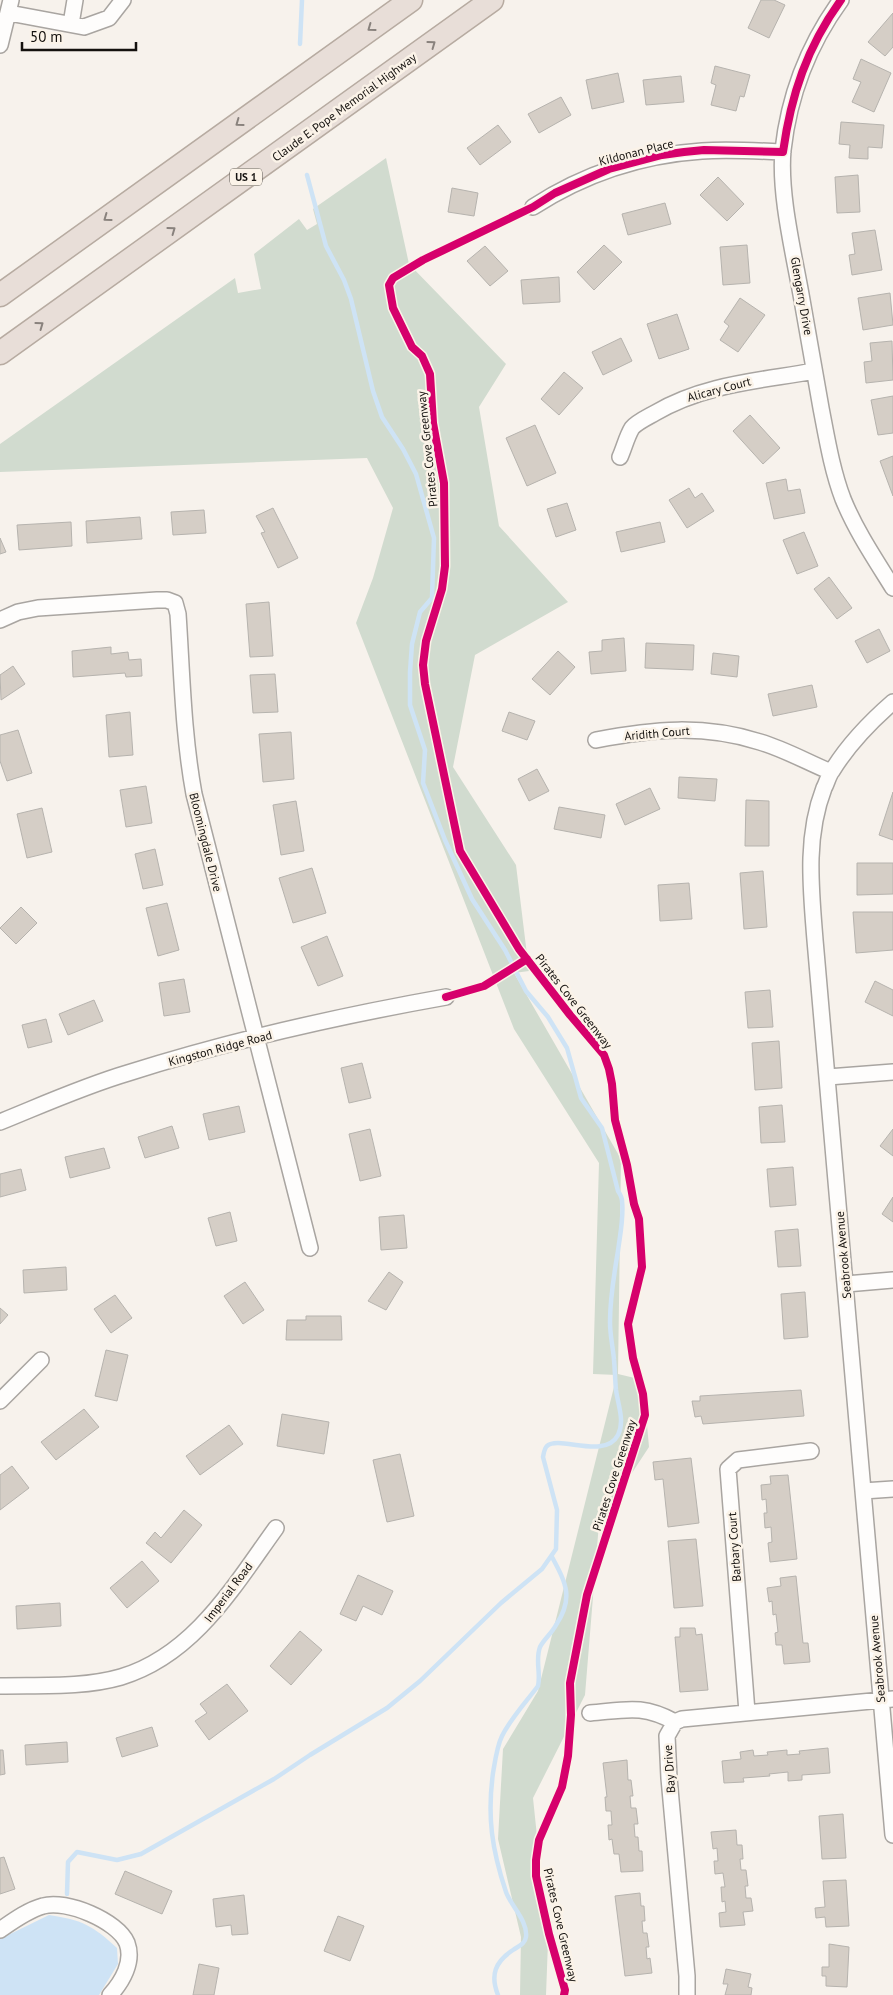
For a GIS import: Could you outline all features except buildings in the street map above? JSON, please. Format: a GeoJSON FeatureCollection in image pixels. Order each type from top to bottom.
{"type":"FeatureCollection","features":[{"type":"Feature","properties":{"kind":"highway"},"geometry":{"type":"LineString","coordinates":[[0,295],[411,0]]}},
{"type":"Feature","properties":{"kind":"highway","name":"Claude E. Pope Memorial Highway"},"geometry":{"type":"LineString","coordinates":[[0,353],[492,0]]}},
{"type":"Feature","properties":{"kind":"street"},"geometry":{"type":"LineString","coordinates":[[71,24],[75,0]]}},
{"type":"Feature","properties":{"kind":"street"},"geometry":{"type":"LineString","coordinates":[[0,45],[10,6],[84,27],[109,18],[123,0]]}},
{"type":"Feature","properties":{"kind":"street","name":"Glengarry Drive"},"geometry":{"type":"LineString","coordinates":[[840,0],[819,33],[800,75],[789,113],[783,152],[784,187],[814,371],[832,462],[844,500],[859,532],[893,588]]}},
{"type":"Feature","properties":{"kind":"street","name":"Kildonan Place"},"geometry":{"type":"LineString","coordinates":[[532,207],[555,192],[609,169],[662,155],[704,150],[783,152]]}},
{"type":"Feature","properties":{"kind":"street","name":"Alicary Court"},"geometry":{"type":"LineString","coordinates":[[620,457],[632,428],[662,408],[726,385],[814,371]]}},
{"type":"Feature","properties":{"kind":"street","name":"Bloomingdale Drive"},"geometry":{"type":"LineString","coordinates":[[0,620],[18,612],[38,608],[156,600],[167,600],[174,603],[178,614],[186,746],[194,794],[310,1248]]}},
{"type":"Feature","properties":{"kind":"street","name":"Seabrook Avenue"},"geometry":{"type":"LineString","coordinates":[[893,702],[854,741],[831,772],[819,802],[813,826],[810,855],[815,940],[863,1492],[887,1699],[893,1835]]}},
{"type":"Feature","properties":{"kind":"street","name":"Aridith Court"},"geometry":{"type":"LineString","coordinates":[[596,740],[644,731],[670,729],[723,733],[762,742],[831,772]]}},
{"type":"Feature","properties":{"kind":"street","name":"Kingston Ridge Road"},"geometry":{"type":"LineString","coordinates":[[0,1122],[129,1072],[256,1038],[356,1014],[446,998]]}},
{"type":"Feature","properties":{"kind":"street"},"geometry":{"type":"LineString","coordinates":[[828,1077],[893,1072]]}},
{"type":"Feature","properties":{"kind":"street"},"geometry":{"type":"LineString","coordinates":[[846,1284],[893,1280]]}},
{"type":"Feature","properties":{"kind":"street"},"geometry":{"type":"LineString","coordinates":[[0,1401],[42,1360]]}},
{"type":"Feature","properties":{"kind":"street","name":"Barbary Court"},"geometry":{"type":"LineString","coordinates":[[747,1712],[728,1469],[738,1460],[810,1451]]}},
{"type":"Feature","properties":{"kind":"street"},"geometry":{"type":"LineString","coordinates":[[863,1492],[893,1489]]}},
{"type":"Feature","properties":{"kind":"street","name":"Imperial Road"},"geometry":{"type":"LineString","coordinates":[[0,1686],[96,1682],[120,1677],[146,1667],[182,1644],[202,1626],[276,1528]]}},
{"type":"Feature","properties":{"kind":"street"},"geometry":{"type":"LineString","coordinates":[[590,1713],[640,1709],[659,1714],[675,1722],[682,1719],[887,1699]]}},
{"type":"Feature","properties":{"kind":"street","name":"Bay Drive"},"geometry":{"type":"LineString","coordinates":[[675,1722],[667,1736],[687,1995]]}},
{"type":"Feature","properties":{"kind":"street"},"geometry":{"type":"LineString","coordinates":[[0,1930],[14,1920],[44,1906],[68,1906],[86,1911],[118,1931],[127,1942],[130,1959],[126,1972],[110,1995]]}},
{"type":"Feature","properties":{"kind":"shaded area"},"geometry":{"type":"Polygon","coordinates":[[[386,158],[409,264],[506,364],[479,407],[499,526],[568,602],[475,655],[453,767],[516,865],[529,971],[514,973],[621,1159],[618,1374],[643,1380],[649,1447],[599,1523],[585,1695],[533,1798],[548,1942],[546,1995],[520,1995],[521,1937],[498,1839],[503,1749],[538,1691],[617,1375],[593,1374],[599,1163],[514,1029],[356,623],[373,578],[393,508],[367,458],[0,472],[0,444],[235,278],[238,293],[261,289],[254,254],[299,219],[307,230],[317,224],[313,209],[386,158]]]}},
{"type":"Feature","properties":{"kind":"water"},"geometry":{"type":"Polygon","coordinates":[[[49,1915],[70,1919],[86,1925],[117,1948],[118,1964],[99,1995],[0,1995],[0,1939],[49,1915]]]}},
{"type":"Feature","properties":{"kind":"waterway"},"geometry":{"type":"LineString","coordinates":[[300,44],[302,0]]}},
{"type":"Feature","properties":{"kind":"waterway"},"geometry":{"type":"LineString","coordinates":[[67,1894],[68,1862],[77,1852],[117,1860],[141,1854],[274,1779],[387,1708],[420,1681],[501,1603],[542,1569],[556,1549],[557,1510],[543,1457],[546,1447],[553,1443],[593,1447],[603,1446],[612,1442],[618,1435],[621,1424],[610,1322],[612,1286],[622,1220],[622,1199],[618,1191],[602,1128],[581,1098],[567,1048],[548,1017],[526,991],[505,950],[472,899],[445,840],[423,783],[425,750],[410,705],[410,672],[412,644],[420,612],[432,598],[434,538],[416,474],[403,449],[382,417],[373,391],[351,299],[344,280],[326,246],[307,175]]}},
{"type":"Feature","properties":{"kind":"waterway"},"geometry":{"type":"LineString","coordinates":[[498,1995],[494,1981],[498,1964],[521,1945],[526,1937],[526,1931],[522,1919],[508,1897],[497,1862],[492,1833],[491,1789],[497,1749],[502,1736],[514,1716],[538,1686],[540,1647],[554,1628],[565,1607],[566,1591],[564,1583],[552,1557]]}},
{"type":"Feature","properties":{"kind":"cycle path","name":"Pirates Cove Greenway"},"geometry":{"type":"LineString","coordinates":[[564,1995],[565,1990],[549,1934],[536,1876],[536,1860],[539,1840],[562,1787],[568,1756],[571,1715],[570,1683],[587,1595],[645,1415],[643,1394],[633,1358],[628,1324],[642,1267],[639,1219],[615,1120],[612,1084],[604,1055],[570,1015],[519,949],[460,851],[425,684],[423,665],[426,641],[442,589],[445,566],[444,483],[433,423],[430,374],[422,356],[412,347],[393,308],[389,285],[393,278],[423,260],[533,207],[555,193],[609,169],[662,155],[704,150],[783,152],[786,131],[802,72],[819,36],[841,0]]}},
{"type":"Feature","properties":{"kind":"cycle path","name":"Pirates Cove Greenway"},"geometry":{"type":"LineString","coordinates":[[446,997],[484,986],[527,959]]}}]}
